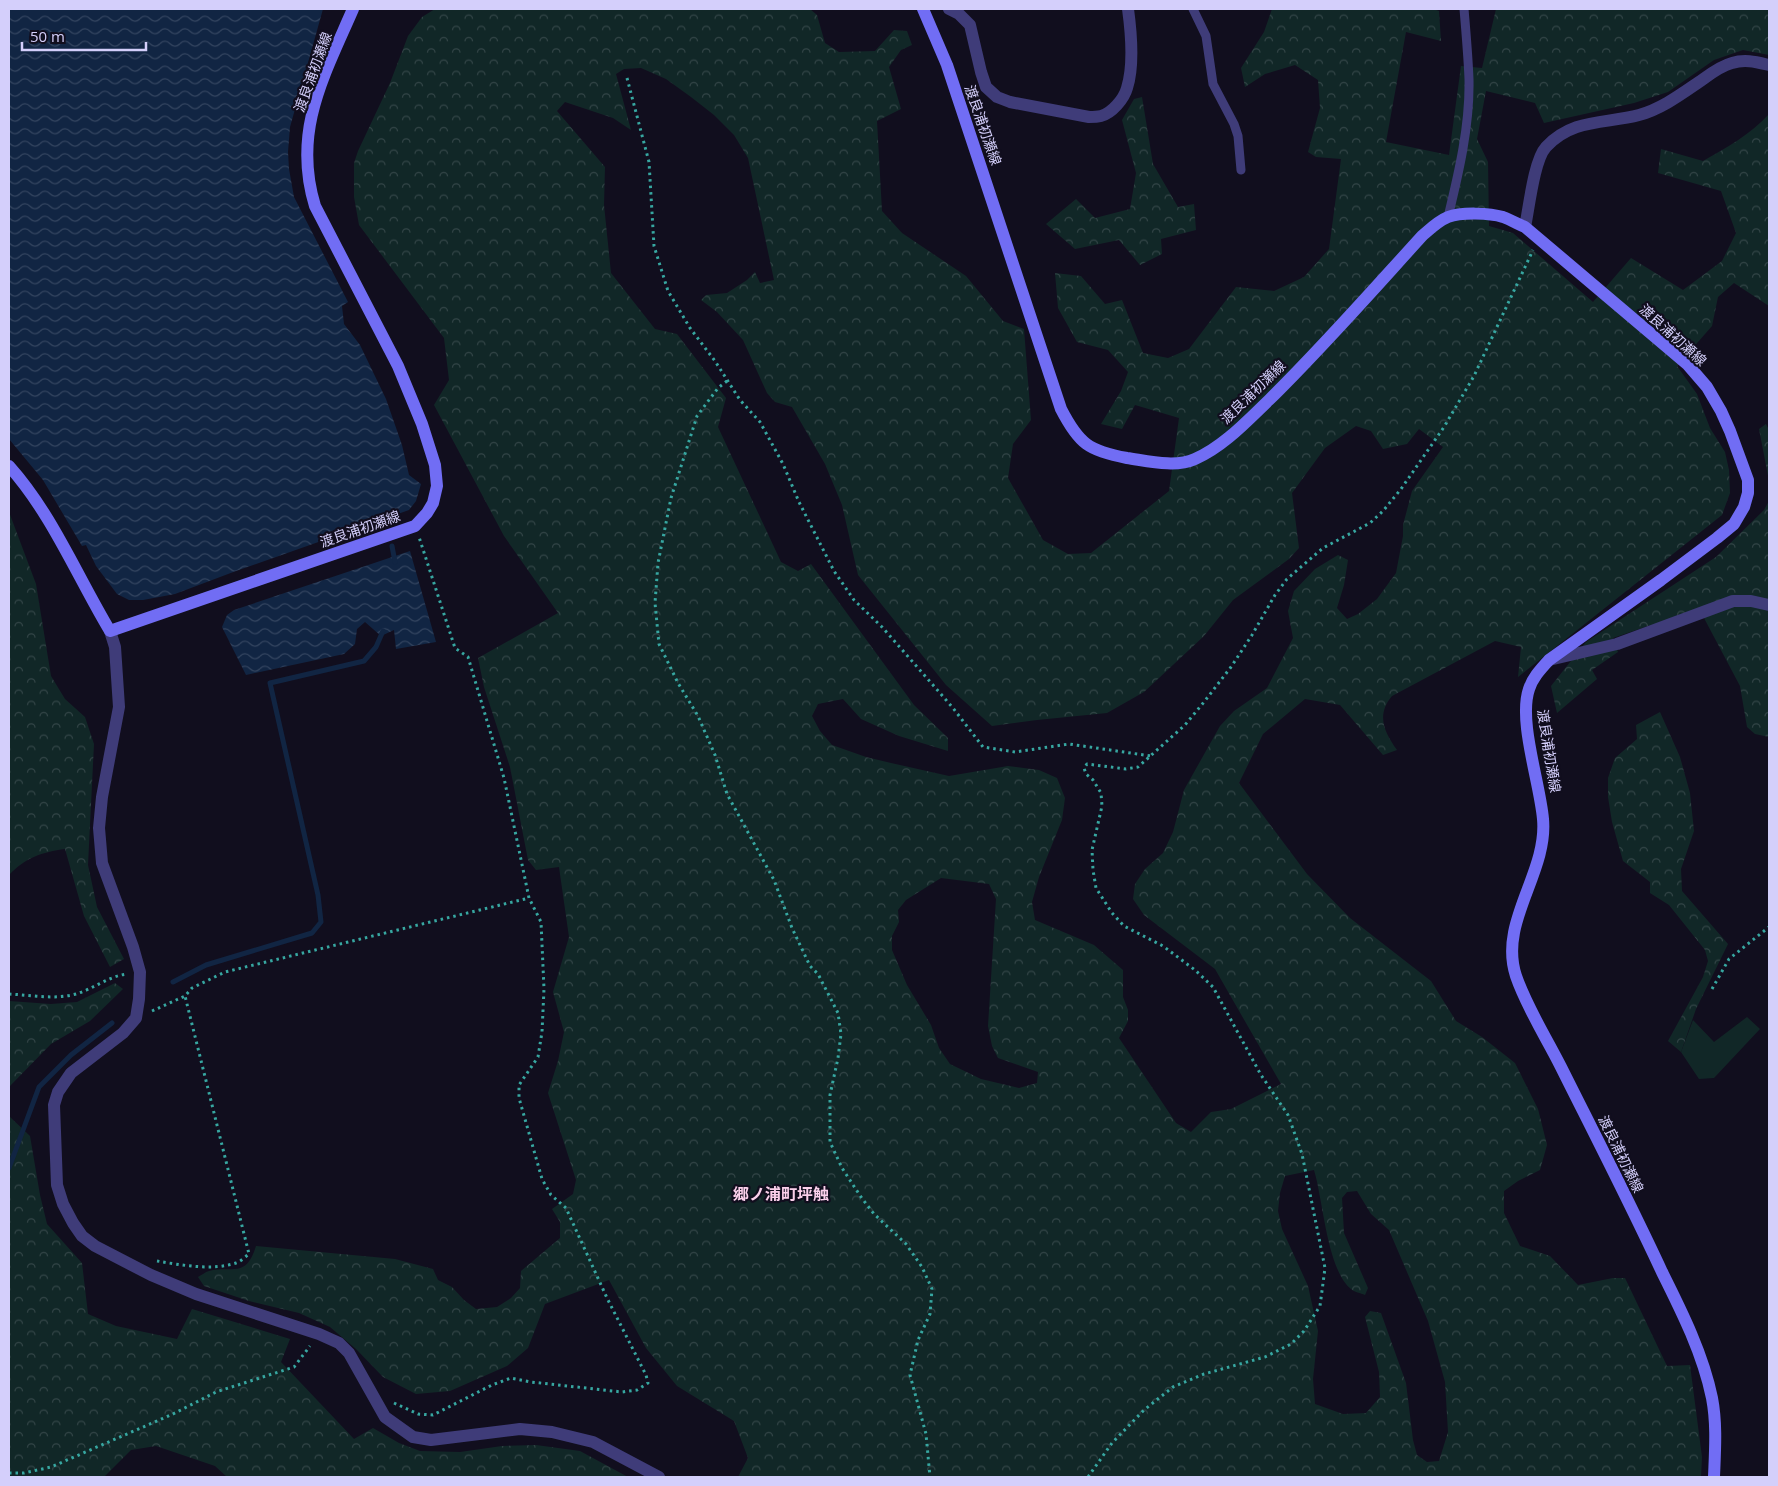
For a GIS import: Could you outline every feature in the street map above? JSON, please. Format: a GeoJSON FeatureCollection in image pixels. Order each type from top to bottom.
{"type":"FeatureCollection","features":[{"type":"Feature","properties":{"kind":"main road","name":"渡良浦初瀬線"},"geometry":{"type":"LineString","coordinates":[[110,631],[415,526],[433,503],[436,486],[435,465],[422,424],[398,366],[315,206],[310,189],[306,144],[312,109],[353,9]]}},
{"type":"Feature","properties":{"kind":"main road","name":"渡良浦初瀬線"},"geometry":{"type":"LineString","coordinates":[[926,9],[1061,409],[1071,428],[1083,442],[1099,452],[1152,462],[1176,464],[1194,460],[1215,448],[1285,384],[1422,236],[1435,224],[1448,217],[1462,214],[1490,214],[1503,217],[1525,228],[1688,365],[1707,387],[1722,411],[1748,480],[1748,493],[1744,507],[1734,524],[1661,580],[1549,660],[1537,672],[1528,689],[1526,712],[1528,733],[1542,807],[1544,829],[1540,855],[1515,926],[1512,956],[1516,975],[1526,999],[1654,1253],[1692,1334],[1712,1398],[1715,1437],[1714,1477]]}},
{"type":"Feature","properties":{"kind":"main road"},"geometry":{"type":"LineString","coordinates":[[9,466],[30,490],[58,536],[110,631]]}},
{"type":"Feature","properties":{"kind":"street"},"geometry":{"type":"LineString","coordinates":[[949,9],[970,25],[986,86],[997,97],[1010,102],[1089,117],[1101,116],[1113,109],[1127,89],[1130,49],[1128,9]]}},
{"type":"Feature","properties":{"kind":"street"},"geometry":{"type":"LineString","coordinates":[[1525,228],[1538,161],[1546,147],[1558,138],[1582,124],[1639,115],[1672,101],[1718,69],[1730,63],[1748,60],[1769,66]]}},
{"type":"Feature","properties":{"kind":"street"},"geometry":{"type":"LineString","coordinates":[[1549,660],[1617,644],[1734,601],[1751,601],[1769,605]]}},
{"type":"Feature","properties":{"kind":"street"},"geometry":{"type":"LineString","coordinates":[[110,631],[115,647],[119,707],[102,797],[99,828],[102,863],[133,947],[140,972],[136,1018],[112,1042],[71,1073],[58,1092],[54,1105],[57,1185],[63,1204],[73,1223],[82,1236],[95,1246],[151,1275],[205,1296],[319,1334],[339,1343],[349,1352],[385,1417],[413,1437],[431,1440],[520,1429],[552,1432],[593,1442],[659,1477]]}},
{"type":"Feature","properties":{"kind":"lane"},"geometry":{"type":"LineString","coordinates":[[1194,9],[1206,36],[1213,84],[1234,124],[1238,136],[1241,170]]}},
{"type":"Feature","properties":{"kind":"lane"},"geometry":{"type":"LineString","coordinates":[[1448,217],[1460,164],[1466,124],[1469,80],[1464,9]]}},
{"type":"Feature","properties":{"kind":"path"},"geometry":{"type":"LineString","coordinates":[[626,78],[649,162],[654,246],[668,291],[690,328],[715,361],[740,400],[760,422],[783,464],[803,510],[834,571],[854,600],[882,627],[946,700],[983,748],[1015,752],[1069,744],[1151,756]]}},
{"type":"Feature","properties":{"kind":"path"},"geometry":{"type":"LineString","coordinates":[[1088,1477],[1112,1443],[1144,1410],[1173,1387],[1204,1374],[1265,1357],[1291,1344],[1304,1331],[1320,1306],[1325,1268],[1302,1154],[1288,1115],[1260,1075],[1213,986],[1163,946],[1124,926],[1112,913],[1096,888],[1092,850],[1102,806],[1101,793],[1093,780],[1086,774],[1084,768],[1087,764],[1126,769],[1138,767],[1151,756],[1185,726],[1231,667],[1252,636],[1275,595],[1287,579],[1324,548],[1370,523],[1383,511],[1401,489],[1444,427],[1474,376],[1537,238]]}},
{"type":"Feature","properties":{"kind":"path"},"geometry":{"type":"LineString","coordinates":[[727,381],[718,388],[697,416],[671,498],[658,563],[655,603],[659,644],[678,683],[698,716],[715,755],[727,794],[774,880],[792,928],[810,966],[818,974],[838,1013],[841,1034],[830,1094],[830,1142],[842,1168],[861,1197],[874,1214],[906,1244],[922,1267],[932,1289],[930,1314],[918,1340],[910,1375],[926,1434],[930,1477]]}},
{"type":"Feature","properties":{"kind":"path"},"geometry":{"type":"LineString","coordinates":[[372,1394],[418,1414],[433,1415],[492,1385],[511,1378],[622,1392],[637,1390],[648,1384],[646,1375],[607,1298],[566,1208],[551,1195],[542,1179],[519,1098],[520,1085],[538,1057],[542,1032],[544,989],[541,922],[529,898],[504,778],[468,657],[455,648],[415,526]]}},
{"type":"Feature","properties":{"kind":"path"},"geometry":{"type":"LineString","coordinates":[[136,1018],[185,996],[192,988],[225,972],[529,898]]}},
{"type":"Feature","properties":{"kind":"path"},"geometry":{"type":"LineString","coordinates":[[1712,989],[1729,959],[1769,927]]}},
{"type":"Feature","properties":{"kind":"path"},"geometry":{"type":"LineString","coordinates":[[9,994],[56,998],[76,994],[119,975],[140,972]]}},
{"type":"Feature","properties":{"kind":"path"},"geometry":{"type":"LineString","coordinates":[[151,1260],[213,1267],[236,1263],[249,1254],[185,996]]}},
{"type":"Feature","properties":{"kind":"path"},"geometry":{"type":"LineString","coordinates":[[9,1473],[24,1474],[51,1467],[174,1414],[216,1392],[294,1367],[319,1334]]}},
{"type":"Feature","properties":{"kind":"green space"},"geometry":{"type":"Polygon","coordinates":[[[435,9],[810,9],[817,15],[825,43],[839,52],[875,51],[894,30],[907,31],[912,45],[901,50],[889,67],[901,109],[877,121],[882,211],[902,233],[966,276],[1003,321],[1024,329],[1031,420],[1013,444],[1008,478],[1043,540],[1068,554],[1091,553],[1169,491],[1179,418],[1135,405],[1122,429],[1101,424],[1121,391],[1128,372],[1108,350],[1077,342],[1058,308],[1055,273],[1081,276],[1105,304],[1122,300],[1143,353],[1168,358],[1189,349],[1236,287],[1274,291],[1304,277],[1329,249],[1341,159],[1316,157],[1308,152],[1320,108],[1318,80],[1295,65],[1265,74],[1245,87],[1241,68],[1264,32],[1272,9],[1433,9],[1439,11],[1441,41],[1406,32],[1386,142],[1449,155],[1461,66],[1482,68],[1496,9],[1769,9],[1769,55],[1743,50],[1714,60],[1668,92],[1634,103],[1544,123],[1535,103],[1486,91],[1477,139],[1488,162],[1489,226],[1513,233],[1593,302],[1631,258],[1683,290],[1722,261],[1736,233],[1721,191],[1658,173],[1661,149],[1703,161],[1746,134],[1769,114],[1769,306],[1734,283],[1718,297],[1712,326],[1677,366],[1697,394],[1710,428],[1725,452],[1729,470],[1730,493],[1722,515],[1518,677],[1521,647],[1495,641],[1392,696],[1384,710],[1383,717],[1385,730],[1397,750],[1383,755],[1340,705],[1305,699],[1263,734],[1239,783],[1307,874],[1350,918],[1431,981],[1456,1021],[1482,1037],[1515,1063],[1538,1109],[1547,1145],[1540,1170],[1518,1181],[1504,1191],[1504,1213],[1520,1246],[1550,1256],[1578,1285],[1613,1278],[1625,1278],[1667,1366],[1690,1365],[1702,1457],[1701,1477],[738,1477],[748,1458],[734,1421],[677,1386],[646,1348],[609,1280],[545,1304],[528,1348],[507,1366],[450,1391],[416,1394],[383,1377],[356,1349],[330,1327],[299,1313],[249,1301],[204,1286],[198,1277],[209,1271],[243,1267],[248,1263],[256,1246],[395,1259],[433,1269],[438,1280],[452,1287],[476,1309],[497,1307],[511,1298],[520,1288],[521,1271],[560,1238],[560,1222],[552,1209],[573,1194],[576,1180],[548,1093],[558,1061],[564,1032],[553,992],[569,937],[559,867],[536,870],[528,860],[510,767],[484,687],[478,658],[558,613],[504,536],[434,405],[449,380],[444,338],[359,225],[354,197],[354,163],[358,151],[390,83],[408,36],[422,17],[435,9]],[[641,68],[624,69],[616,74],[631,130],[613,118],[565,102],[557,111],[605,167],[604,205],[611,273],[655,329],[677,334],[726,398],[718,427],[781,562],[798,571],[811,564],[914,705],[948,738],[948,751],[899,736],[861,719],[843,699],[818,704],[812,716],[820,731],[832,745],[866,757],[949,776],[1008,766],[1039,770],[1057,778],[1065,798],[1062,820],[1039,877],[1032,902],[1035,920],[1094,945],[1123,970],[1123,997],[1128,1010],[1128,1021],[1119,1038],[1176,1123],[1191,1132],[1211,1112],[1231,1109],[1281,1084],[1215,969],[1144,915],[1133,899],[1135,884],[1145,869],[1163,853],[1173,832],[1184,790],[1220,726],[1234,711],[1267,688],[1293,638],[1288,611],[1294,591],[1315,569],[1338,555],[1348,560],[1344,585],[1337,608],[1347,619],[1358,614],[1377,599],[1396,573],[1403,536],[1403,525],[1412,491],[1443,447],[1419,429],[1407,444],[1383,449],[1371,431],[1356,426],[1325,448],[1292,493],[1299,548],[1289,559],[1233,600],[1204,636],[1144,692],[1107,713],[992,726],[946,685],[858,575],[842,505],[825,464],[792,407],[775,402],[767,393],[743,340],[717,312],[701,300],[706,295],[727,293],[747,280],[755,272],[760,283],[774,280],[748,158],[734,135],[714,115],[666,79],[641,68]],[[941,878],[906,900],[898,910],[899,922],[892,936],[892,950],[907,985],[931,1025],[939,1048],[950,1064],[981,1079],[1019,1088],[1037,1083],[1038,1072],[998,1058],[992,1046],[988,1026],[996,899],[989,884],[941,878]],[[1314,1170],[1285,1176],[1280,1193],[1278,1211],[1282,1229],[1308,1286],[1318,1331],[1313,1379],[1315,1404],[1343,1414],[1366,1413],[1380,1397],[1379,1372],[1365,1317],[1370,1311],[1381,1313],[1406,1383],[1413,1440],[1417,1455],[1427,1462],[1439,1461],[1448,1432],[1445,1382],[1428,1321],[1389,1230],[1371,1214],[1357,1191],[1347,1192],[1342,1198],[1344,1233],[1368,1288],[1365,1295],[1354,1291],[1343,1280],[1331,1251],[1314,1170]]]}},
{"type":"Feature","properties":{"kind":"green space"},"geometry":{"type":"Polygon","coordinates":[[[1142,97],[1153,164],[1178,207],[1194,204],[1196,230],[1161,239],[1162,254],[1140,265],[1119,240],[1075,249],[1046,224],[1076,199],[1095,218],[1130,209],[1136,173],[1122,120],[1134,99],[1142,97]]]}},
{"type":"Feature","properties":{"kind":"green space"},"geometry":{"type":"Polygon","coordinates":[[[1766,424],[1769,430],[1769,481],[1759,429],[1766,424]]]}},
{"type":"Feature","properties":{"kind":"green space"},"geometry":{"type":"Polygon","coordinates":[[[1769,501],[1769,737],[1755,734],[1747,727],[1740,686],[1704,618],[1651,625],[1613,638],[1618,652],[1592,670],[1597,679],[1557,713],[1551,686],[1586,642],[1716,557],[1764,510],[1769,501]]]}},
{"type":"Feature","properties":{"kind":"green space"},"geometry":{"type":"Polygon","coordinates":[[[9,512],[36,584],[51,676],[65,699],[85,717],[94,744],[88,865],[97,907],[124,959],[110,967],[84,916],[65,849],[34,857],[21,864],[9,875],[9,512]]]}},
{"type":"Feature","properties":{"kind":"green space"},"geometry":{"type":"Polygon","coordinates":[[[1660,712],[1680,757],[1690,793],[1694,831],[1681,869],[1682,891],[1728,944],[1696,1009],[1681,1052],[1668,1041],[1703,977],[1708,961],[1705,950],[1669,905],[1650,893],[1650,882],[1623,861],[1612,822],[1608,797],[1608,778],[1615,758],[1637,739],[1636,725],[1660,712]]]}},
{"type":"Feature","properties":{"kind":"green space"},"geometry":{"type":"Polygon","coordinates":[[[115,983],[123,989],[90,1021],[51,1044],[9,1087],[9,1001],[51,1004],[77,1002],[115,983]]]}},
{"type":"Feature","properties":{"kind":"green space"},"geometry":{"type":"Polygon","coordinates":[[[1747,1017],[1760,1029],[1714,1078],[1699,1079],[1681,1052],[1693,1020],[1714,1042],[1747,1017]]]}},
{"type":"Feature","properties":{"kind":"green space"},"geometry":{"type":"Polygon","coordinates":[[[9,1116],[30,1136],[47,1224],[82,1263],[88,1314],[116,1326],[177,1339],[192,1309],[290,1339],[281,1362],[354,1439],[373,1428],[399,1443],[420,1451],[460,1452],[502,1446],[536,1445],[580,1451],[628,1477],[227,1477],[215,1466],[156,1446],[131,1450],[104,1477],[9,1477],[9,1116]]]}},
{"type":"Feature","properties":{"kind":"water"},"geometry":{"type":"Polygon","coordinates":[[[9,9],[323,9],[290,127],[289,169],[294,197],[348,302],[342,306],[344,324],[360,345],[386,399],[402,445],[409,475],[421,484],[416,501],[409,510],[175,594],[143,600],[129,600],[117,594],[96,566],[86,545],[82,546],[43,480],[9,439],[9,9]]]}},
{"type":"Feature","properties":{"kind":"water"},"geometry":{"type":"Polygon","coordinates":[[[410,551],[436,642],[396,649],[394,630],[381,636],[365,622],[357,629],[355,644],[344,654],[246,675],[222,627],[227,615],[234,610],[410,551]]]}},
{"type":"Feature","properties":{"kind":"waterway"},"geometry":{"type":"LineString","coordinates":[[392,546],[395,562]]}},
{"type":"Feature","properties":{"kind":"waterway"},"geometry":{"type":"LineString","coordinates":[[173,982],[206,965],[312,933],[321,922],[318,895],[270,683],[364,661],[376,647],[383,631]]}},
{"type":"Feature","properties":{"kind":"waterway"},"geometry":{"type":"LineString","coordinates":[[9,1168],[39,1087],[71,1055],[112,1023]]}},
{"type":"Feature","properties":{"kind":"district","name":"郷ノ浦町坪触"},"geometry":{"type":"Point","coordinates":[781,1194]}}]}
